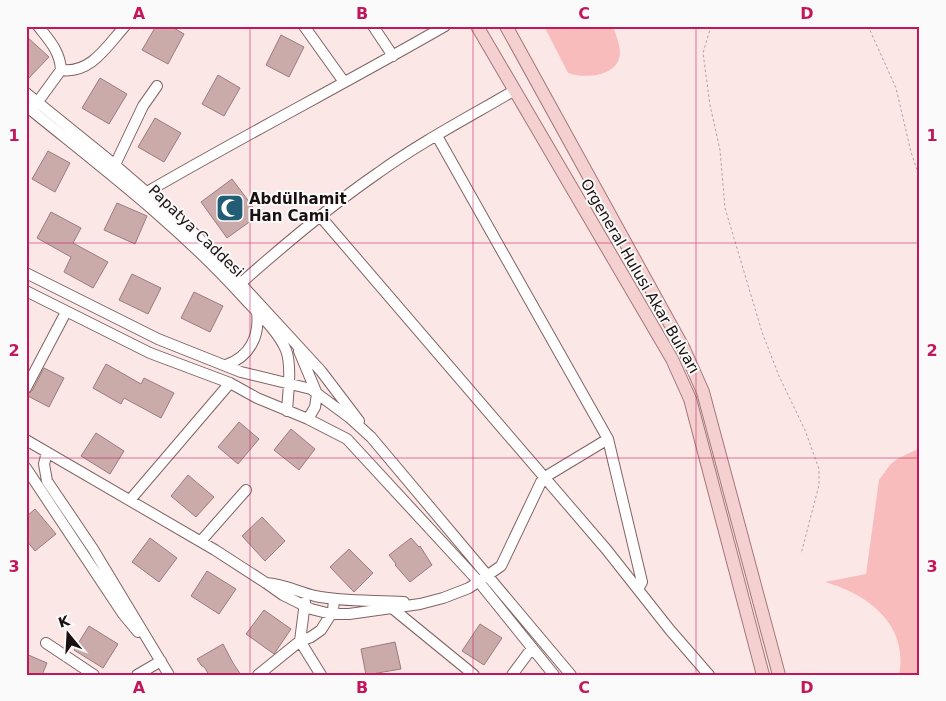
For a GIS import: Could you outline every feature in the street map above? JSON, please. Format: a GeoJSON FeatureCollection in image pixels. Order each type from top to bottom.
{"type":"FeatureCollection","features":[{"type":"Feature","properties":{"kind":"main road","name":"Orgeneral Hulusi Akar Bulvarı"},"geometry":{"type":"LineString","coordinates":[[478,26],[672,359],[690,399],[763,675]]}},
{"type":"Feature","properties":{"kind":"main road","name":"Orgeneral Hulusi Akar Bulvarı"},"geometry":{"type":"LineString","coordinates":[[506,26],[684,349],[703,392],[779,675]]}},
{"type":"Feature","properties":{"kind":"street"},"geometry":{"type":"LineString","coordinates":[[30,108],[61,70],[59,56],[55,47],[38,26]]}},
{"type":"Feature","properties":{"kind":"street"},"geometry":{"type":"LineString","coordinates":[[61,70],[73,70],[90,64],[126,26]]}},
{"type":"Feature","properties":{"kind":"street"},"geometry":{"type":"LineString","coordinates":[[304,26],[344,82]]}},
{"type":"Feature","properties":{"kind":"street"},"geometry":{"type":"LineString","coordinates":[[374,26],[393,56]]}},
{"type":"Feature","properties":{"kind":"street"},"geometry":{"type":"LineString","coordinates":[[147,192],[255,130],[445,26]]}},
{"type":"Feature","properties":{"kind":"street"},"geometry":{"type":"LineString","coordinates":[[113,169],[143,106],[157,86]]}},
{"type":"Feature","properties":{"kind":"street"},"geometry":{"type":"LineString","coordinates":[[241,283],[320,216],[378,172],[515,90]]}},
{"type":"Feature","properties":{"kind":"street","name":"Papatya Caddesi"},"geometry":{"type":"LineString","coordinates":[[26,93],[30,108],[147,192],[196,235],[330,382],[371,437]]}},
{"type":"Feature","properties":{"kind":"street"},"geometry":{"type":"LineString","coordinates":[[437,136],[608,439],[642,582],[638,589]]}},
{"type":"Feature","properties":{"kind":"street","name":"Papatya Caddesi"},"geometry":{"type":"LineString","coordinates":[[113,169],[192,244],[275,332],[286,351],[289,368],[287,411]]}},
{"type":"Feature","properties":{"kind":"street"},"geometry":{"type":"LineString","coordinates":[[320,216],[545,477],[709,675]]}},
{"type":"Feature","properties":{"kind":"street"},"geometry":{"type":"LineString","coordinates":[[26,273],[158,339],[240,372],[311,389],[350,418],[371,437],[571,675]]}},
{"type":"Feature","properties":{"kind":"street"},"geometry":{"type":"LineString","coordinates":[[26,291],[150,353],[230,383],[287,411],[308,419],[347,440],[479,582],[554,675]]}},
{"type":"Feature","properties":{"kind":"street"},"geometry":{"type":"LineString","coordinates":[[26,388],[66,312]]}},
{"type":"Feature","properties":{"kind":"street"},"geometry":{"type":"LineString","coordinates":[[226,365],[239,359],[250,348],[258,327],[257,312]]}},
{"type":"Feature","properties":{"kind":"street"},"geometry":{"type":"LineString","coordinates":[[296,344],[317,394],[316,407],[308,419]]}},
{"type":"Feature","properties":{"kind":"street"},"geometry":{"type":"LineString","coordinates":[[130,500],[230,383]]}},
{"type":"Feature","properties":{"kind":"street"},"geometry":{"type":"LineString","coordinates":[[26,440],[201,541],[266,582],[277,592],[304,606],[331,614],[349,614],[420,604],[462,592],[479,582],[501,566],[545,477],[608,439]]}},
{"type":"Feature","properties":{"kind":"street"},"geometry":{"type":"LineString","coordinates":[[47,452],[44,464],[47,481],[93,549],[169,675]]}},
{"type":"Feature","properties":{"kind":"street"},"geometry":{"type":"LineString","coordinates":[[26,468],[123,614],[161,661]]}},
{"type":"Feature","properties":{"kind":"street"},"geometry":{"type":"LineString","coordinates":[[201,541],[246,490]]}},
{"type":"Feature","properties":{"kind":"street"},"geometry":{"type":"LineString","coordinates":[[266,582],[280,584],[314,596],[334,599],[420,604]]}},
{"type":"Feature","properties":{"kind":"street"},"geometry":{"type":"LineString","coordinates":[[314,596],[306,600],[304,606],[300,641],[321,675]]}},
{"type":"Feature","properties":{"kind":"street"},"geometry":{"type":"LineString","coordinates":[[258,675],[300,641],[316,634],[325,625],[334,607],[334,599]]}},
{"type":"Feature","properties":{"kind":"street"},"geometry":{"type":"LineString","coordinates":[[392,608],[474,675]]}},
{"type":"Feature","properties":{"kind":"street"},"geometry":{"type":"LineString","coordinates":[[46,643],[94,675]]}},
{"type":"Feature","properties":{"kind":"street"},"geometry":{"type":"LineString","coordinates":[[512,675],[532,648]]}},
{"type":"Feature","properties":{"kind":"street"},"geometry":{"type":"LineString","coordinates":[[137,675],[161,661]]}},
{"type":"Feature","properties":{"kind":"path"},"geometry":{"type":"LineString","coordinates":[[711,26],[703,53],[710,105],[720,150],[725,208],[762,332],[779,376],[805,430],[819,469],[819,485],[801,554]]}},
{"type":"Feature","properties":{"kind":"path"},"geometry":{"type":"LineString","coordinates":[[868,26],[896,88],[911,152],[920,179]]}},
{"type":"Feature","properties":{"kind":"shaded area"},"geometry":{"type":"Polygon","coordinates":[[[544,26],[613,26],[620,50],[618,61],[614,67],[600,74],[583,76],[568,73],[544,26]]]}},
{"type":"Feature","properties":{"kind":"shaded area"},"geometry":{"type":"Polygon","coordinates":[[[920,448],[920,675],[899,675],[900,657],[898,641],[882,614],[856,595],[841,587],[825,582],[866,574],[879,480],[897,459],[920,448]]]}},
{"type":"Feature","properties":{"kind":"building"},"geometry":{"type":"Polygon","coordinates":[[[156,26],[175,26],[174,28],[184,34],[168,64],[142,50],[156,26]]]}},
{"type":"Feature","properties":{"kind":"building"},"geometry":{"type":"Polygon","coordinates":[[[281,35],[304,47],[289,77],[266,65],[281,35]]]}},
{"type":"Feature","properties":{"kind":"building"},"geometry":{"type":"Polygon","coordinates":[[[26,36],[49,57],[26,81],[26,36]]]}},
{"type":"Feature","properties":{"kind":"building"},"geometry":{"type":"Polygon","coordinates":[[[218,75],[240,88],[224,116],[202,104],[218,75]]]}},
{"type":"Feature","properties":{"kind":"building"},"geometry":{"type":"Polygon","coordinates":[[[100,78],[127,94],[109,124],[82,108],[100,78]]]}},
{"type":"Feature","properties":{"kind":"building"},"geometry":{"type":"Polygon","coordinates":[[[155,118],[181,133],[164,162],[138,147],[155,118]]]}},
{"type":"Feature","properties":{"kind":"building"},"geometry":{"type":"Polygon","coordinates":[[[48,151],[70,163],[55,192],[32,179],[48,151]]]}},
{"type":"Feature","properties":{"kind":"building","name":"Abdülhamit Han Cami"},"geometry":{"type":"Polygon","coordinates":[[[232,179],[259,215],[227,238],[201,202],[232,179]]]}},
{"type":"Feature","properties":{"kind":"building"},"geometry":{"type":"Polygon","coordinates":[[[117,203],[147,216],[135,244],[104,230],[117,203]]]}},
{"type":"Feature","properties":{"kind":"building"},"geometry":{"type":"Polygon","coordinates":[[[51,212],[81,228],[73,243],[108,262],[93,288],[64,272],[71,257],[37,238],[51,212]]]}},
{"type":"Feature","properties":{"kind":"building"},"geometry":{"type":"Polygon","coordinates":[[[132,274],[161,288],[148,314],[119,300],[132,274]]]}},
{"type":"Feature","properties":{"kind":"building"},"geometry":{"type":"Polygon","coordinates":[[[194,292],[223,306],[210,332],[181,318],[194,292]]]}},
{"type":"Feature","properties":{"kind":"building"},"geometry":{"type":"Polygon","coordinates":[[[106,364],[141,384],[144,378],[174,393],[161,418],[124,398],[121,404],[93,388],[106,364]]]}},
{"type":"Feature","properties":{"kind":"building"},"geometry":{"type":"Polygon","coordinates":[[[44,368],[64,378],[49,407],[26,395],[32,391],[44,368]]]}},
{"type":"Feature","properties":{"kind":"building"},"geometry":{"type":"Polygon","coordinates":[[[239,422],[259,439],[238,464],[218,447],[239,422]]]}},
{"type":"Feature","properties":{"kind":"building"},"geometry":{"type":"Polygon","coordinates":[[[291,429],[315,449],[299,470],[274,450],[291,429]]]}},
{"type":"Feature","properties":{"kind":"building"},"geometry":{"type":"Polygon","coordinates":[[[96,433],[124,451],[110,474],[81,456],[96,433]]]}},
{"type":"Feature","properties":{"kind":"building"},"geometry":{"type":"Polygon","coordinates":[[[188,475],[214,497],[196,517],[171,496],[188,475]]]}},
{"type":"Feature","properties":{"kind":"building"},"geometry":{"type":"Polygon","coordinates":[[[35,509],[56,534],[35,551],[26,540],[26,517],[35,509]]]}},
{"type":"Feature","properties":{"kind":"building"},"geometry":{"type":"Polygon","coordinates":[[[262,517],[285,541],[265,561],[242,536],[262,517]]]}},
{"type":"Feature","properties":{"kind":"building"},"geometry":{"type":"Polygon","coordinates":[[[150,538],[177,558],[159,582],[132,562],[150,538]]]}},
{"type":"Feature","properties":{"kind":"building"},"geometry":{"type":"Polygon","coordinates":[[[411,538],[420,546],[432,565],[410,582],[389,555],[411,538]]]}},
{"type":"Feature","properties":{"kind":"building"},"geometry":{"type":"Polygon","coordinates":[[[349,549],[373,573],[354,592],[330,567],[349,549]]]}},
{"type":"Feature","properties":{"kind":"building"},"geometry":{"type":"Polygon","coordinates":[[[207,571],[236,589],[219,614],[191,596],[207,571]]]}},
{"type":"Feature","properties":{"kind":"building"},"geometry":{"type":"Polygon","coordinates":[[[264,610],[291,629],[274,654],[246,634],[264,610]]]}},
{"type":"Feature","properties":{"kind":"building"},"geometry":{"type":"Polygon","coordinates":[[[480,624],[502,638],[484,665],[462,651],[480,624]]]}},
{"type":"Feature","properties":{"kind":"building"},"geometry":{"type":"Polygon","coordinates":[[[89,626],[118,644],[103,668],[74,650],[89,626]]]}},
{"type":"Feature","properties":{"kind":"building"},"geometry":{"type":"Polygon","coordinates":[[[395,642],[401,669],[366,675],[361,649],[395,642]]]}},
{"type":"Feature","properties":{"kind":"building"},"geometry":{"type":"Polygon","coordinates":[[[223,644],[241,675],[209,675],[197,659],[223,644]]]}},
{"type":"Feature","properties":{"kind":"building"},"geometry":{"type":"Polygon","coordinates":[[[26,654],[47,663],[42,675],[26,675],[26,654]]]}},
{"type":"Feature","properties":{"kind":"place","name":"Abdülhamit Han Cami"},"geometry":{"type":"Point","coordinates":[230,208]}}]}
